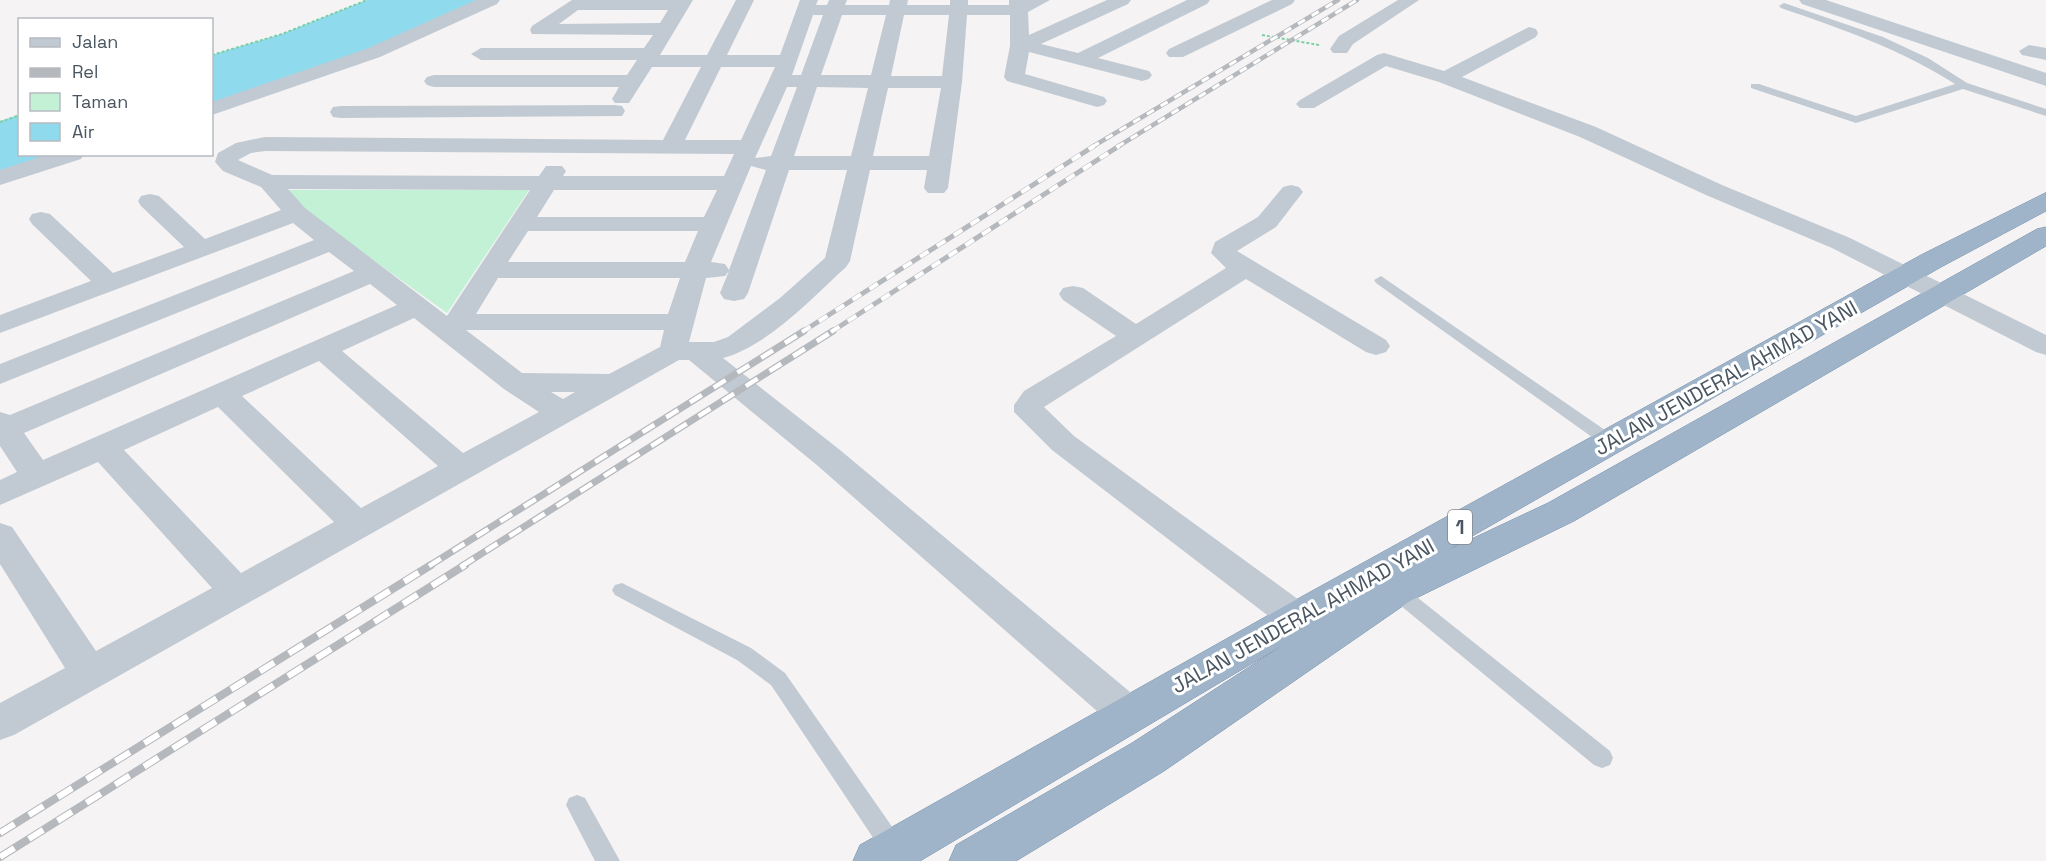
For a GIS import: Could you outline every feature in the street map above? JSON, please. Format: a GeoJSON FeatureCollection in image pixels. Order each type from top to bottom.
{"type":"FeatureCollection","features":[{"type":"Feature","properties":{"kind":"highway","name":"JALAN JENDERAL AHMAD YANI"},"geometry":{"type":"LineString","coordinates":[[886,856],[1297,618],[1907,276],[2046,201]]}},
{"type":"Feature","properties":{"kind":"highway","name":"JALAN JENDERAL AHMAD YANI"},"geometry":{"type":"LineString","coordinates":[[992,856],[1148,757],[1396,591],[1561,512],[2046,235]]}},
{"type":"Feature","properties":{"kind":"street"},"geometry":{"type":"LineString","coordinates":[[213,109],[373,53],[491,0]]}},
{"type":"Feature","properties":{"kind":"street"},"geometry":{"type":"LineString","coordinates":[[671,146],[746,0]]}},
{"type":"Feature","properties":{"kind":"street"},"geometry":{"type":"LineString","coordinates":[[0,723],[618,382],[683,342],[697,270],[782,71],[807,5],[1018,5],[1041,0]]}},
{"type":"Feature","properties":{"kind":"street"},"geometry":{"type":"LineString","coordinates":[[1078,60],[1201,0]]}},
{"type":"Feature","properties":{"kind":"street"},"geometry":{"type":"LineString","coordinates":[[1176,53],[1286,0]]}},
{"type":"Feature","properties":{"kind":"street"},"geometry":{"type":"LineString","coordinates":[[1340,49],[1346,40],[1410,0]]}},
{"type":"Feature","properties":{"kind":"street"},"geometry":{"type":"LineString","coordinates":[[1808,0],[2046,80]]}},
{"type":"Feature","properties":{"kind":"street"},"geometry":{"type":"LineString","coordinates":[[667,29],[539,30],[571,6],[622,2],[683,2]]}},
{"type":"Feature","properties":{"kind":"street"},"geometry":{"type":"LineString","coordinates":[[454,327],[546,183],[614,111],[683,2]]}},
{"type":"Feature","properties":{"kind":"street"},"geometry":{"type":"LineString","coordinates":[[1022,46],[1135,2],[1229,28]]}},
{"type":"Feature","properties":{"kind":"street"},"geometry":{"type":"LineString","coordinates":[[492,270],[697,270],[738,281],[807,81],[837,5]]}},
{"type":"Feature","properties":{"kind":"street"},"geometry":{"type":"LineString","coordinates":[[454,327],[683,342],[717,351],[738,343],[790,304],[837,261],[898,5]]}},
{"type":"Feature","properties":{"kind":"street"},"geometry":{"type":"LineString","coordinates":[[936,188],[952,82],[958,5]]}},
{"type":"Feature","properties":{"kind":"street"},"geometry":{"type":"LineString","coordinates":[[1018,5],[1022,46],[1014,77],[1097,101]]}},
{"type":"Feature","properties":{"kind":"street"},"geometry":{"type":"LineString","coordinates":[[1446,78],[1529,33]]}},
{"type":"Feature","properties":{"kind":"street"},"geometry":{"type":"LineString","coordinates":[[1022,46],[1142,75]]}},
{"type":"Feature","properties":{"kind":"street"},"geometry":{"type":"LineString","coordinates":[[481,54],[714,61],[782,71],[807,81],[952,82]]}},
{"type":"Feature","properties":{"kind":"street"},"geometry":{"type":"LineString","coordinates":[[1306,104],[1384,59],[1446,78],[1588,132],[1714,190],[1841,243],[2046,346]]}},
{"type":"Feature","properties":{"kind":"street"},"geometry":{"type":"LineString","coordinates":[[434,81],[633,81]]}},
{"type":"Feature","properties":{"kind":"street"},"geometry":{"type":"LineString","coordinates":[[433,112],[460,82]]}},
{"type":"Feature","properties":{"kind":"street"},"geometry":{"type":"LineString","coordinates":[[341,112],[614,111]]}},
{"type":"Feature","properties":{"kind":"street"},"geometry":{"type":"LineString","coordinates":[[742,165],[671,146],[265,144],[244,148],[226,158],[226,162],[231,166],[269,182],[546,183],[780,163],[940,163]]}},
{"type":"Feature","properties":{"kind":"street"},"geometry":{"type":"LineString","coordinates":[[0,178],[67,156]]}},
{"type":"Feature","properties":{"kind":"street"},"geometry":{"type":"LineString","coordinates":[[269,182],[296,213],[332,242],[417,306],[454,327],[515,382],[561,412]]}},
{"type":"Feature","properties":{"kind":"street"},"geometry":{"type":"LineString","coordinates":[[1291,192],[1267,222],[1224,247],[1227,256],[1376,346]]}},
{"type":"Feature","properties":{"kind":"street"},"geometry":{"type":"LineString","coordinates":[[150,201],[201,249]]}},
{"type":"Feature","properties":{"kind":"street"},"geometry":{"type":"LineString","coordinates":[[2,321],[108,284],[296,213]]}},
{"type":"Feature","properties":{"kind":"street"},"geometry":{"type":"LineString","coordinates":[[41,219],[108,284]]}},
{"type":"Feature","properties":{"kind":"street"},"geometry":{"type":"LineString","coordinates":[[519,224],[715,224]]}},
{"type":"Feature","properties":{"kind":"street"},"geometry":{"type":"LineString","coordinates":[[0,375],[332,242]]}},
{"type":"Feature","properties":{"kind":"street"},"geometry":{"type":"LineString","coordinates":[[1248,269],[1228,276],[1035,398],[1029,405],[1029,412],[1063,443],[1297,618]]}},
{"type":"Feature","properties":{"kind":"street"},"geometry":{"type":"LineString","coordinates":[[37,476],[2,427],[373,273]]}},
{"type":"Feature","properties":{"kind":"street"},"geometry":{"type":"LineString","coordinates":[[1073,294],[1135,336]]}},
{"type":"Feature","properties":{"kind":"street"},"geometry":{"type":"LineString","coordinates":[[0,493],[417,306]]}},
{"type":"Feature","properties":{"kind":"street"},"geometry":{"type":"LineString","coordinates":[[683,342],[829,458],[1128,714]]}},
{"type":"Feature","properties":{"kind":"street"},"geometry":{"type":"LineString","coordinates":[[321,348],[460,468]]}},
{"type":"Feature","properties":{"kind":"street"},"geometry":{"type":"LineString","coordinates":[[515,382],[618,382]]}},
{"type":"Feature","properties":{"kind":"street"},"geometry":{"type":"LineString","coordinates":[[221,393],[358,525]]}},
{"type":"Feature","properties":{"kind":"street"},"geometry":{"type":"LineString","coordinates":[[103,447],[237,592]]}},
{"type":"Feature","properties":{"kind":"street"},"geometry":{"type":"LineString","coordinates":[[0,536],[90,673]]}},
{"type":"Feature","properties":{"kind":"lane"},"geometry":{"type":"LineString","coordinates":[[1784,6],[1879,39],[1924,60],[1963,85],[2046,113]]}},
{"type":"Feature","properties":{"kind":"lane"},"geometry":{"type":"LineString","coordinates":[[1755,86],[1856,120],[1963,85]]}},
{"type":"Feature","properties":{"kind":"lane"},"geometry":{"type":"LineString","coordinates":[[1381,280],[1612,442]]}},
{"type":"Feature","properties":{"kind":"lane"},"geometry":{"type":"LineString","coordinates":[[622,590],[744,654],[778,679],[886,856]]}},
{"type":"Feature","properties":{"kind":"lane"},"geometry":{"type":"LineString","coordinates":[[1396,591],[1602,758]]}},
{"type":"Feature","properties":{"kind":"lane"},"geometry":{"type":"LineString","coordinates":[[577,806],[608,861]]}},
{"type":"Feature","properties":{"kind":"path"},"geometry":{"type":"LineString","coordinates":[[213,55],[282,34],[367,0]]}},
{"type":"Feature","properties":{"kind":"path"},"geometry":{"type":"LineString","coordinates":[[1229,28],[1340,49]]}},
{"type":"Feature","properties":{"kind":"path"},"geometry":{"type":"LineString","coordinates":[[0,122],[18,117]]}},
{"type":"Feature","properties":{"kind":"green space"},"geometry":{"type":"Polygon","coordinates":[[[276,190],[529,190],[447,313],[276,190]]]}},
{"type":"Feature","properties":{"kind":"water"},"geometry":{"type":"Polygon","coordinates":[[[367,0],[491,0],[308,77],[213,109],[213,55],[282,34],[367,0]]]}},
{"type":"Feature","properties":{"kind":"water"},"geometry":{"type":"Polygon","coordinates":[[[18,115],[18,156],[70,156],[0,178],[0,121],[18,115]]]}},
{"type":"Feature","properties":{"kind":"railway"},"geometry":{"type":"LineString","coordinates":[[1092,147],[1338,0]]}},
{"type":"Feature","properties":{"kind":"railway"},"geometry":{"type":"LineString","coordinates":[[1117,147],[1357,0]]}},
{"type":"Feature","properties":{"kind":"railway"},"geometry":{"type":"LineString","coordinates":[[802,332],[1094,146]]}},
{"type":"Feature","properties":{"kind":"railway"},"geometry":{"type":"LineString","coordinates":[[831,332],[1119,146]]}},
{"type":"Feature","properties":{"kind":"railway"},"geometry":{"type":"LineString","coordinates":[[429,566],[804,331]]}},
{"type":"Feature","properties":{"kind":"railway"},"geometry":{"type":"LineString","coordinates":[[462,566],[833,331]]}},
{"type":"Feature","properties":{"kind":"railway"},"geometry":{"type":"LineString","coordinates":[[0,833],[431,565]]}},
{"type":"Feature","properties":{"kind":"railway"},"geometry":{"type":"LineString","coordinates":[[0,857],[465,565]]}}]}
